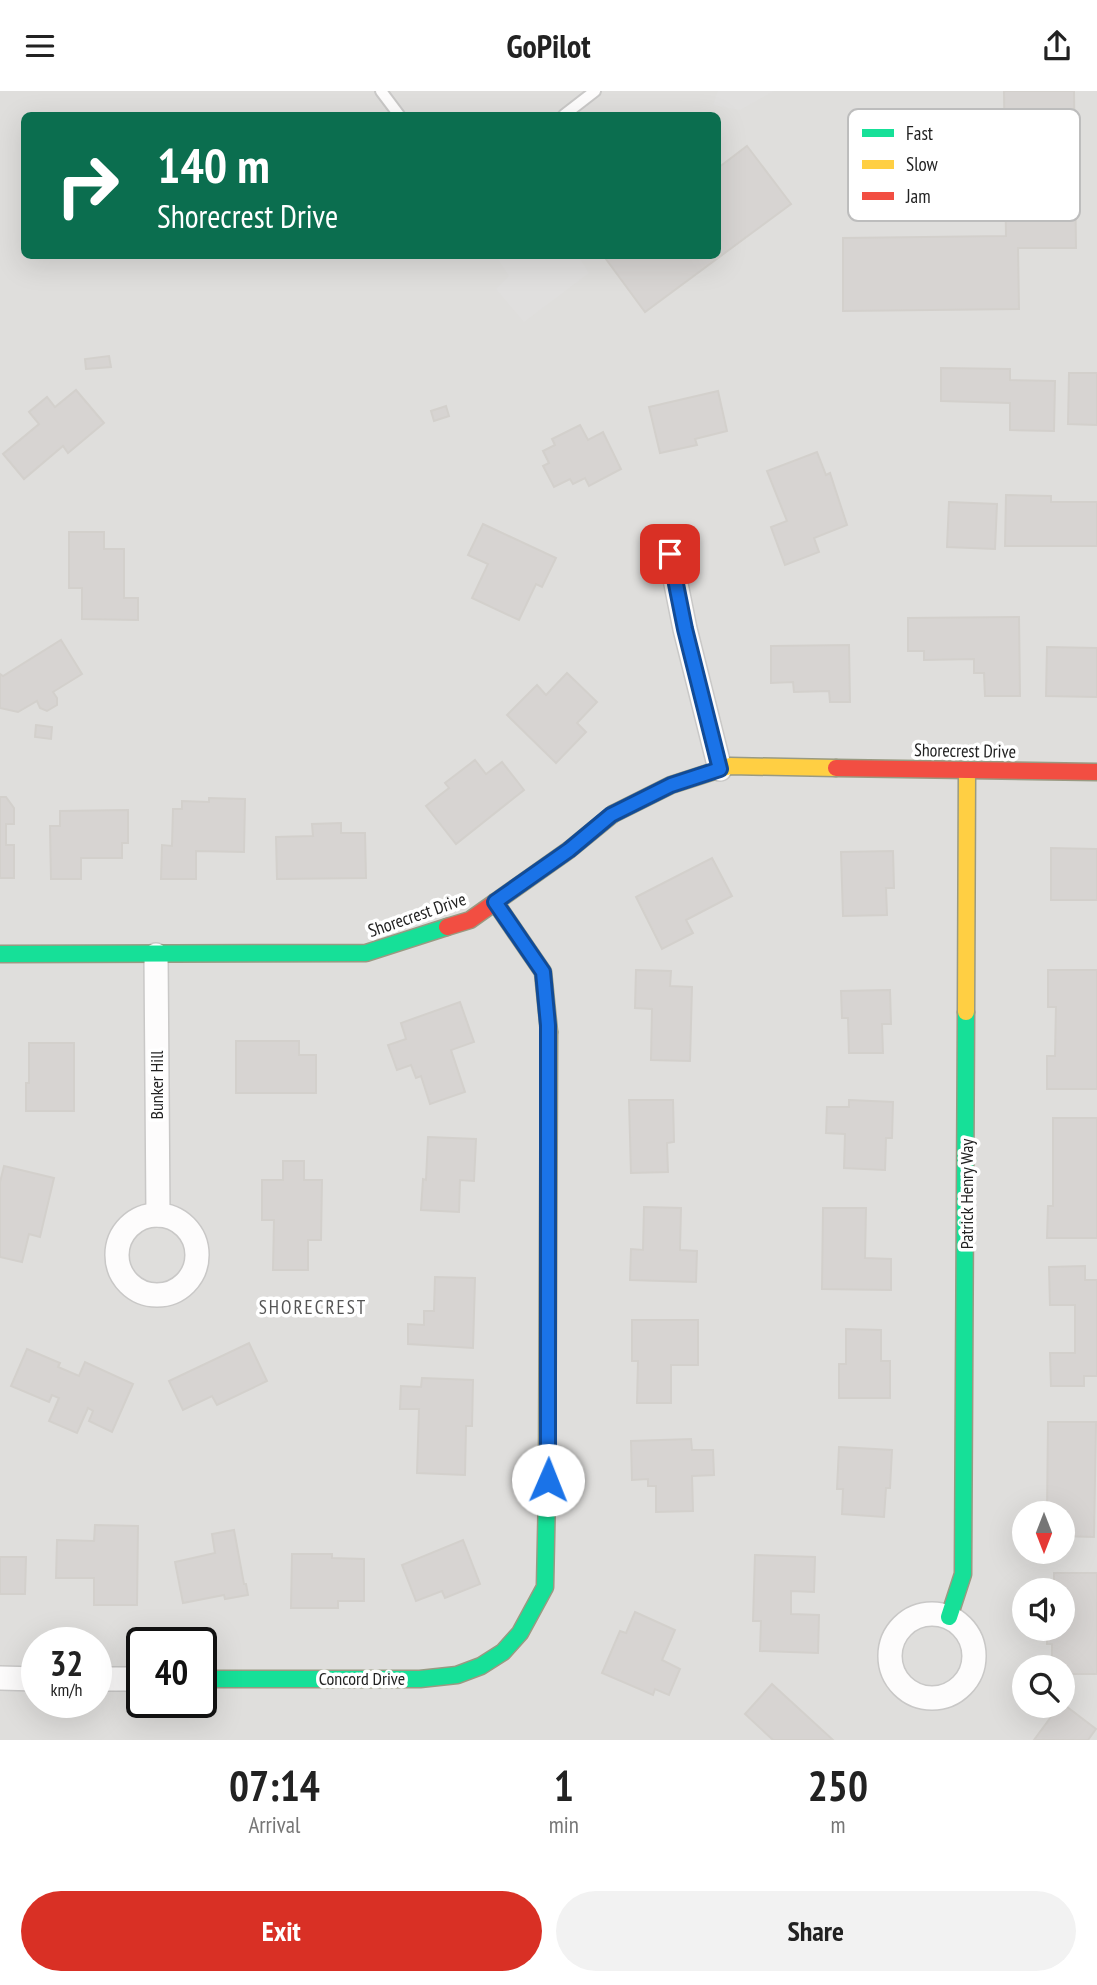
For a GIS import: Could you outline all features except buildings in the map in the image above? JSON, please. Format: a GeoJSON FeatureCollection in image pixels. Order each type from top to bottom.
{"type":"FeatureCollection","features":[{"type":"Feature","properties":{"kind":"street"},"geometry":{"type":"LineString","coordinates":[[670,554],[685,629],[720,769]]}},
{"type":"Feature","properties":{"kind":"street","name":"Shorecrest Drive"},"geometry":{"type":"LineString","coordinates":[[0,954],[366,953],[470,920],[569,850],[611,815],[671,785],[730,767],[1097,772]]}},
{"type":"Feature","properties":{"kind":"street","name":"Patrick Henry Way"},"geometry":{"type":"LineString","coordinates":[[948,1617],[963,1574],[967,770]]}},
{"type":"Feature","properties":{"kind":"street","name":"Concord Drive"},"geometry":{"type":"LineString","coordinates":[[217,1679],[420,1679],[457,1675],[481,1666],[503,1652],[520,1633],[545,1587],[549,1426],[548,1025],[543,972],[495,902]]}},
{"type":"Feature","properties":{"kind":"street","name":"Bunker Hill"},"geometry":{"type":"LineString","coordinates":[[156,955],[158,1215]]}},
{"type":"Feature","properties":{"kind":"street"},"geometry":{"type":"LineString","coordinates":[[0,1678],[21,1679]]}},
{"type":"Feature","properties":{"kind":"lane"},"geometry":{"type":"LineString","coordinates":[[381,91],[397,112]]}},
{"type":"Feature","properties":{"kind":"lane"},"geometry":{"type":"LineString","coordinates":[[568,112],[595,91]]}},
{"type":"Feature","properties":{"kind":"shaded area","name":"SHORECREST"},"geometry":{"type":"Polygon","coordinates":[[[0,91],[1097,91],[1097,1740],[0,1740],[0,91]]]}},
{"type":"Feature","properties":{"kind":"shaded area"},"geometry":{"type":"Polygon","coordinates":[[[718,91],[774,91],[740,110],[713,105],[718,91]]]}},
{"type":"Feature","properties":{"kind":"shaded area"},"geometry":{"type":"Polygon","coordinates":[[[498,259],[580,259],[589,273],[524,322],[496,289],[509,276],[498,259]]]}},
{"type":"Feature","properties":{"kind":"traffic: fast"},"geometry":{"type":"LineString","coordinates":[[495,902],[543,972],[549,1032]]}},
{"type":"Feature","properties":{"kind":"traffic: fast"},"geometry":{"type":"LineString","coordinates":[[0,954],[366,953],[447,927]]}},
{"type":"Feature","properties":{"kind":"traffic: fast"},"geometry":{"type":"LineString","coordinates":[[949,1617],[963,1574],[966,1012]]}},
{"type":"Feature","properties":{"kind":"traffic: fast"},"geometry":{"type":"LineString","coordinates":[[217,1679],[420,1679],[457,1675],[481,1666],[503,1652],[520,1633],[545,1587],[547,1491]]}},
{"type":"Feature","properties":{"kind":"traffic: slow"},"geometry":{"type":"LineString","coordinates":[[613,814],[671,785],[730,766],[836,768]]}},
{"type":"Feature","properties":{"kind":"traffic: slow"},"geometry":{"type":"LineString","coordinates":[[966,1012],[967,770]]}},
{"type":"Feature","properties":{"kind":"traffic: slow"},"geometry":{"type":"LineString","coordinates":[[547,1491],[549,1032]]}},
{"type":"Feature","properties":{"kind":"traffic: jam"},"geometry":{"type":"LineString","coordinates":[[836,768],[1097,772]]}},
{"type":"Feature","properties":{"kind":"traffic: jam"},"geometry":{"type":"LineString","coordinates":[[447,927],[470,920],[569,850],[613,814]]}},
{"type":"Feature","properties":{"kind":"district","name":"SHORECREST"},"geometry":{"type":"Point","coordinates":[313,1307]}},
{"type":"Feature","properties":{"kind":"route"},"geometry":{"type":"LineString","coordinates":[[548,1480],[548,1025],[543,972],[495,902],[569,850],[611,815],[671,785],[720,769],[685,629],[670,554]]}}]}
